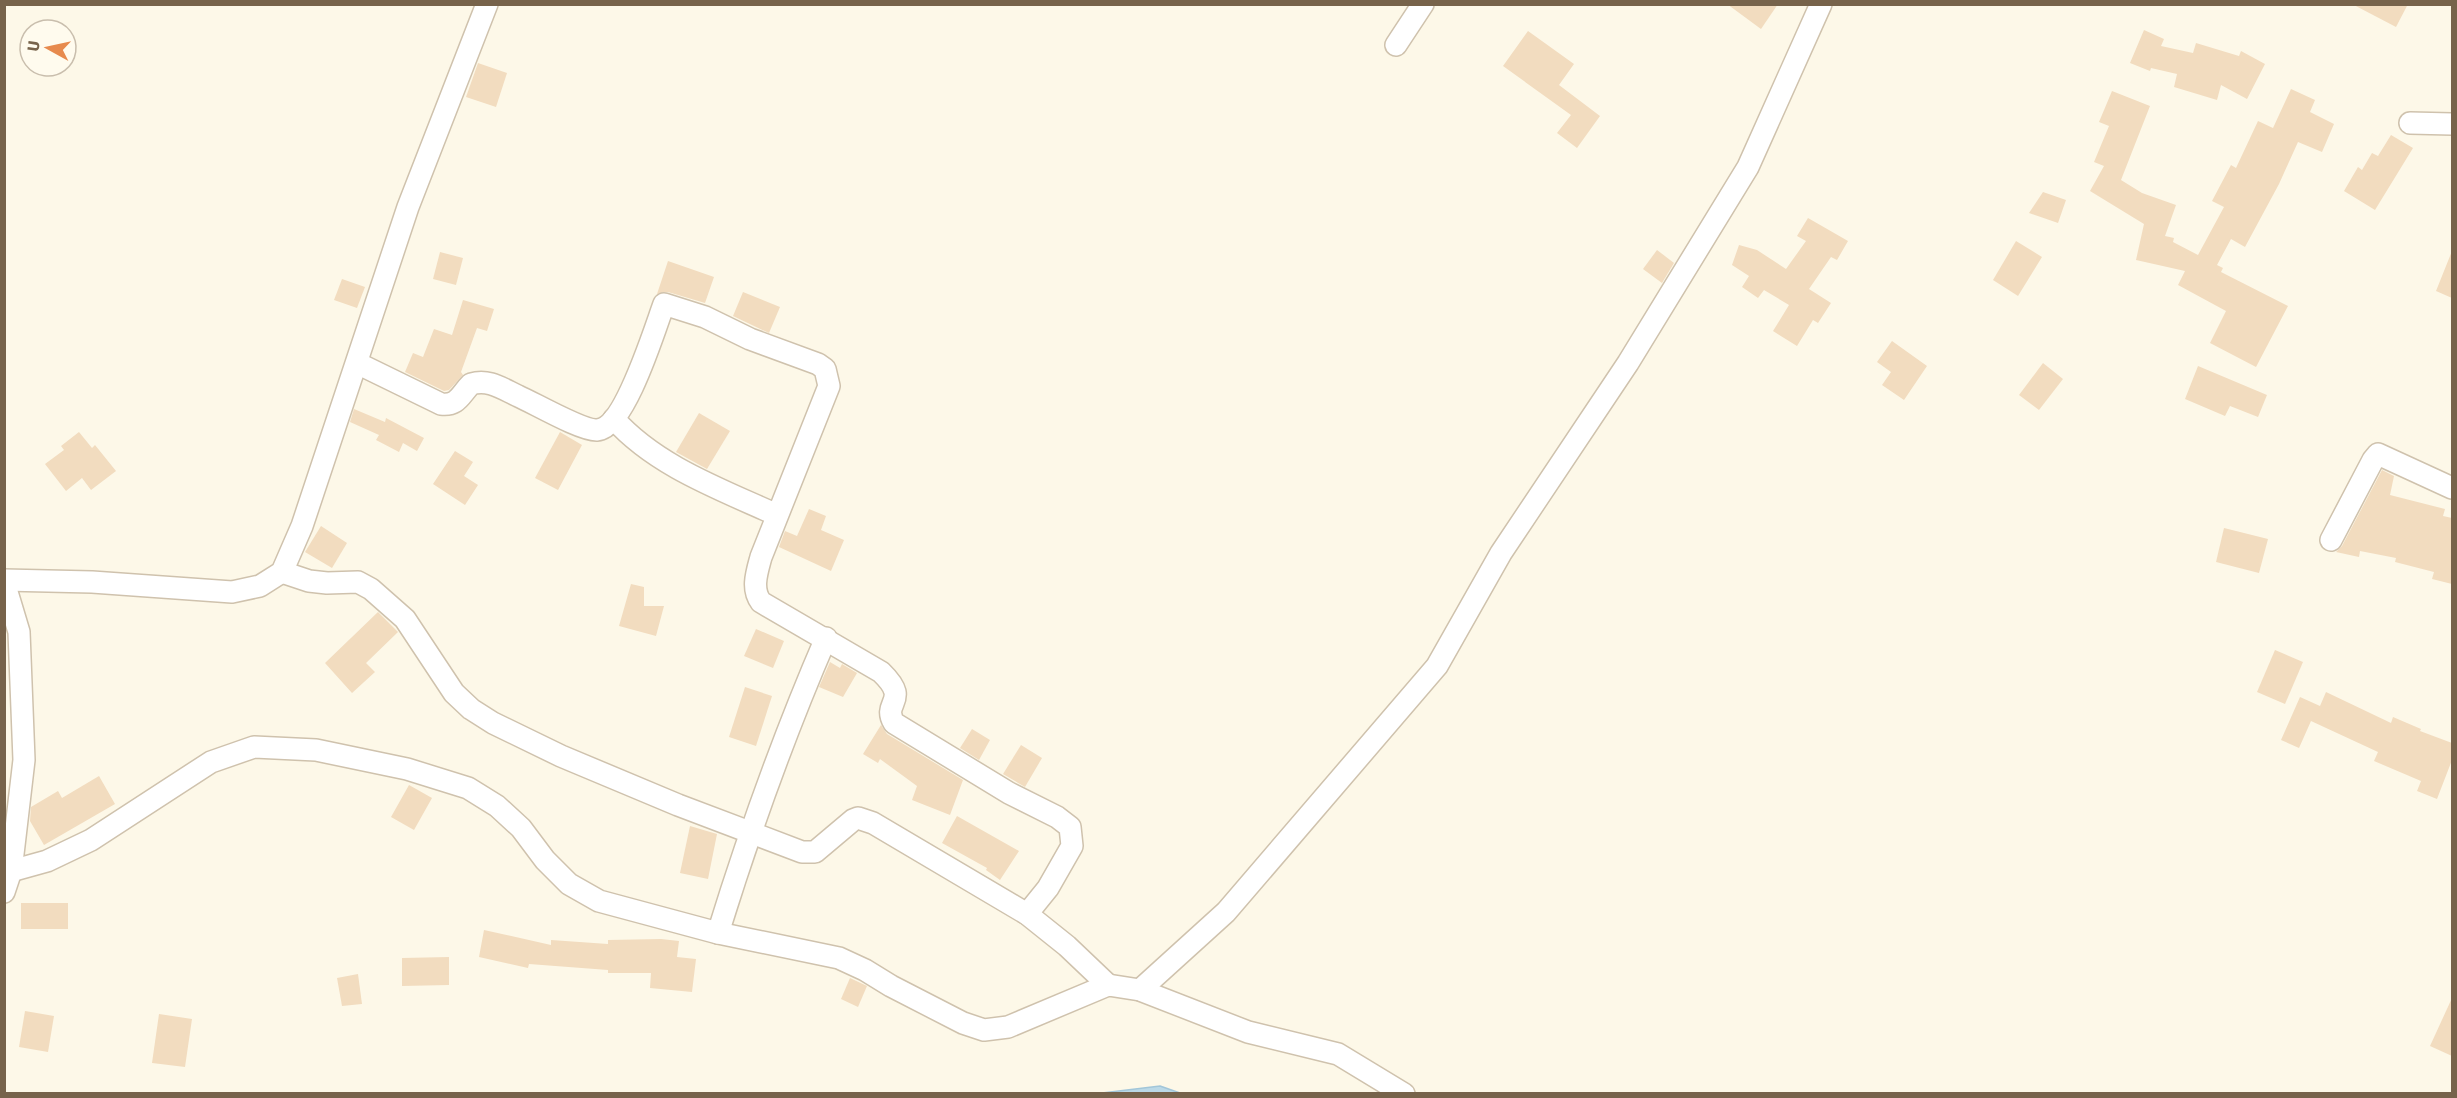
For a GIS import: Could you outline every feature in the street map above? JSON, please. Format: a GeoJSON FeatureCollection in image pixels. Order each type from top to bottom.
{"type":"FeatureCollection","features":[{"type":"Feature","properties":{"kind":"street"},"geometry":{"type":"LineString","coordinates":[[4,892],[11,871],[24,760],[19,632],[4,581],[92,582],[232,592],[260,586],[282,572],[302,526],[408,207],[488,4]]}},
{"type":"Feature","properties":{"kind":"street"},"geometry":{"type":"LineString","coordinates":[[1396,45],[1423,4]]}},
{"type":"Feature","properties":{"kind":"street"},"geometry":{"type":"LineString","coordinates":[[1140,990],[1226,912],[1437,666],[1501,553],[1628,363],[1748,167],[1821,4]]}},
{"type":"Feature","properties":{"kind":"street"},"geometry":{"type":"LineString","coordinates":[[2410,123],[2452,124]]}},
{"type":"Feature","properties":{"kind":"street"},"geometry":{"type":"LineString","coordinates":[[357,363],[441,404],[457,402],[471,384],[488,381],[590,429],[602,429],[614,419],[628,398],[664,304],[705,318],[750,339],[818,364],[825,369],[829,386],[757,571],[757,595],[761,602],[881,672],[892,684],[896,694],[890,711],[894,723],[1009,793],[1057,817],[1070,827],[1072,846],[1048,888],[1027,914]]}},
{"type":"Feature","properties":{"kind":"street"},"geometry":{"type":"LineString","coordinates":[[614,419],[643,446],[692,476],[777,515]]}},
{"type":"Feature","properties":{"kind":"street"},"geometry":{"type":"LineString","coordinates":[[2331,540],[2378,454],[2452,488]]}},
{"type":"Feature","properties":{"kind":"street"},"geometry":{"type":"LineString","coordinates":[[282,572],[309,581],[358,582],[371,589],[405,619],[454,693],[493,723],[561,756],[678,806],[809,853],[819,849],[853,820],[864,819],[1027,914],[1067,946],[1108,985]]}},
{"type":"Feature","properties":{"kind":"street"},"geometry":{"type":"LineString","coordinates":[[718,933],[750,832],[791,719],[826,638]]}},
{"type":"Feature","properties":{"kind":"street"},"geometry":{"type":"LineString","coordinates":[[11,871],[47,861],[91,840],[211,762],[254,747],[316,750],[407,769],[468,788],[497,806],[521,828],[544,860],[569,884],[599,901],[718,933],[839,958],[963,1023],[984,1030],[1008,1027],[1108,985],[1140,990],[1248,1032],[1338,1054],[1404,1094]]}},
{"type":"Feature","properties":{"kind":"water"},"geometry":{"type":"Polygon","coordinates":[[[1160,1086],[1180,1093],[1102,1093],[1160,1086]]]}},
{"type":"Feature","properties":{"kind":"building"},"geometry":{"type":"Polygon","coordinates":[[[1727,4],[1778,4],[1761,29],[1727,4]]]}},
{"type":"Feature","properties":{"kind":"building"},"geometry":{"type":"Polygon","coordinates":[[[2352,4],[2408,4],[2396,27],[2352,4]]]}},
{"type":"Feature","properties":{"kind":"building"},"geometry":{"type":"Polygon","coordinates":[[[2144,30],[2164,39],[2161,46],[2193,53],[2196,43],[2239,56],[2241,51],[2265,64],[2247,99],[2221,85],[2217,100],[2174,87],[2177,74],[2151,68],[2150,71],[2130,63],[2144,30]]]}},
{"type":"Feature","properties":{"kind":"building"},"geometry":{"type":"Polygon","coordinates":[[[1528,31],[1574,64],[1559,85],[1600,116],[1577,148],[1557,133],[1571,115],[1503,66],[1528,31]]]}},
{"type":"Feature","properties":{"kind":"building"},"geometry":{"type":"Polygon","coordinates":[[[478,63],[507,73],[496,107],[466,97],[478,63]]]}},
{"type":"Feature","properties":{"kind":"building"},"geometry":{"type":"Polygon","coordinates":[[[2291,89],[2315,100],[2310,112],[2334,124],[2322,152],[2298,142],[2279,184],[2245,247],[2231,239],[2217,265],[2223,268],[2221,272],[2288,306],[2256,367],[2210,343],[2226,311],[2178,285],[2185,271],[2136,260],[2144,224],[2090,191],[2104,166],[2094,162],[2109,126],[2099,122],[2112,91],[2150,106],[2121,180],[2142,193],[2176,205],[2165,236],[2174,238],[2173,242],[2198,255],[2224,207],[2212,201],[2231,165],[2236,168],[2258,121],[2273,128],[2291,89]]]}},
{"type":"Feature","properties":{"kind":"building"},"geometry":{"type":"Polygon","coordinates":[[[2391,135],[2413,148],[2375,210],[2344,191],[2358,167],[2362,170],[2372,153],[2378,156],[2391,135]]]}},
{"type":"Feature","properties":{"kind":"building"},"geometry":{"type":"Polygon","coordinates":[[[2043,192],[2066,200],[2058,223],[2029,213],[2043,192]]]}},
{"type":"Feature","properties":{"kind":"building"},"geometry":{"type":"Polygon","coordinates":[[[1808,218],[1848,241],[1837,260],[1831,257],[1809,289],[1831,303],[1818,323],[1813,320],[1797,346],[1773,331],[1789,305],[1764,290],[1758,298],[1742,287],[1749,276],[1732,265],[1739,245],[1757,250],[1786,269],[1806,241],[1797,236],[1808,218]]]}},
{"type":"Feature","properties":{"kind":"building"},"geometry":{"type":"Polygon","coordinates":[[[2016,241],[2042,257],[2018,296],[1993,280],[2016,241]]]}},
{"type":"Feature","properties":{"kind":"building"},"geometry":{"type":"Polygon","coordinates":[[[1657,250],[1674,263],[1662,283],[1643,269],[1657,250]]]}},
{"type":"Feature","properties":{"kind":"building"},"geometry":{"type":"Polygon","coordinates":[[[2452,251],[2452,298],[2436,291],[2452,251]]]}},
{"type":"Feature","properties":{"kind":"building"},"geometry":{"type":"Polygon","coordinates":[[[440,252],[463,258],[456,285],[433,279],[440,252]]]}},
{"type":"Feature","properties":{"kind":"building"},"geometry":{"type":"Polygon","coordinates":[[[668,261],[714,277],[705,303],[668,292],[657,294],[668,261]]]}},
{"type":"Feature","properties":{"kind":"building"},"geometry":{"type":"Polygon","coordinates":[[[342,279],[365,287],[357,308],[334,300],[342,279]]]}},
{"type":"Feature","properties":{"kind":"building"},"geometry":{"type":"Polygon","coordinates":[[[743,292],[780,307],[769,333],[733,316],[743,292]]]}},
{"type":"Feature","properties":{"kind":"building"},"geometry":{"type":"Polygon","coordinates":[[[463,300],[494,309],[487,331],[477,328],[461,372],[463,375],[449,390],[444,391],[405,372],[413,353],[423,357],[434,329],[452,335],[463,300]]]}},
{"type":"Feature","properties":{"kind":"building"},"geometry":{"type":"Polygon","coordinates":[[[1892,341],[1927,366],[1904,400],[1882,385],[1891,372],[1877,362],[1892,341]]]}},
{"type":"Feature","properties":{"kind":"building"},"geometry":{"type":"Polygon","coordinates":[[[2043,363],[2063,379],[2039,410],[2019,395],[2043,363]]]}},
{"type":"Feature","properties":{"kind":"building"},"geometry":{"type":"Polygon","coordinates":[[[2198,366],[2267,395],[2258,417],[2230,406],[2225,416],[2185,399],[2198,366]]]}},
{"type":"Feature","properties":{"kind":"building"},"geometry":{"type":"Polygon","coordinates":[[[354,409],[385,422],[386,418],[424,438],[417,451],[403,443],[399,452],[376,440],[379,435],[350,422],[354,409]]]}},
{"type":"Feature","properties":{"kind":"building"},"geometry":{"type":"Polygon","coordinates":[[[699,413],[730,431],[707,469],[676,452],[699,413]]]}},
{"type":"Feature","properties":{"kind":"building"},"geometry":{"type":"Polygon","coordinates":[[[79,432],[92,448],[95,445],[116,471],[91,490],[82,478],[66,491],[45,464],[64,450],[61,446],[79,432]]]}},
{"type":"Feature","properties":{"kind":"building"},"geometry":{"type":"Polygon","coordinates":[[[560,432],[582,445],[558,490],[535,478],[560,432]]]}},
{"type":"Feature","properties":{"kind":"building"},"geometry":{"type":"Polygon","coordinates":[[[455,451],[473,462],[464,476],[478,485],[465,505],[433,484],[455,451]]]}},
{"type":"Feature","properties":{"kind":"building"},"geometry":{"type":"Polygon","coordinates":[[[2382,470],[2394,476],[2390,495],[2445,509],[2443,516],[2452,518],[2452,584],[2432,579],[2434,572],[2395,562],[2396,558],[2360,551],[2359,557],[2336,552],[2342,546],[2382,470]]]}},
{"type":"Feature","properties":{"kind":"building"},"geometry":{"type":"Polygon","coordinates":[[[809,509],[826,516],[821,530],[844,540],[831,571],[779,547],[785,531],[797,536],[809,509]]]}},
{"type":"Feature","properties":{"kind":"building"},"geometry":{"type":"Polygon","coordinates":[[[321,526],[347,543],[332,568],[305,552],[321,526]]]}},
{"type":"Feature","properties":{"kind":"building"},"geometry":{"type":"Polygon","coordinates":[[[2224,528],[2268,539],[2259,573],[2216,562],[2224,528]]]}},
{"type":"Feature","properties":{"kind":"building"},"geometry":{"type":"Polygon","coordinates":[[[631,584],[644,587],[644,606],[664,606],[656,636],[619,626],[631,584]]]}},
{"type":"Feature","properties":{"kind":"building"},"geometry":{"type":"Polygon","coordinates":[[[378,612],[398,632],[366,663],[375,672],[352,693],[325,663],[378,612]]]}},
{"type":"Feature","properties":{"kind":"building"},"geometry":{"type":"Polygon","coordinates":[[[756,629],[784,641],[773,668],[744,656],[756,629]]]}},
{"type":"Feature","properties":{"kind":"building"},"geometry":{"type":"Polygon","coordinates":[[[2275,650],[2303,662],[2285,704],[2257,692],[2275,650]]]}},
{"type":"Feature","properties":{"kind":"building"},"geometry":{"type":"Polygon","coordinates":[[[830,662],[840,668],[842,664],[857,673],[843,697],[819,687],[830,662]]]}},
{"type":"Feature","properties":{"kind":"building"},"geometry":{"type":"Polygon","coordinates":[[[745,687],[772,696],[756,746],[729,737],[745,687]]]}},
{"type":"Feature","properties":{"kind":"building"},"geometry":{"type":"Polygon","coordinates":[[[2326,692],[2391,723],[2393,717],[2421,729],[2420,731],[2452,743],[2452,760],[2437,799],[2417,791],[2421,781],[2374,761],[2378,752],[2311,721],[2299,748],[2281,740],[2300,697],[2320,706],[2326,692]]]}},
{"type":"Feature","properties":{"kind":"building"},"geometry":{"type":"Polygon","coordinates":[[[881,725],[887,734],[963,780],[950,815],[912,800],[917,786],[880,759],[878,763],[863,754],[881,725]]]}},
{"type":"Feature","properties":{"kind":"building"},"geometry":{"type":"Polygon","coordinates":[[[972,729],[990,740],[979,760],[960,748],[972,729]]]}},
{"type":"Feature","properties":{"kind":"building"},"geometry":{"type":"Polygon","coordinates":[[[1021,745],[1042,758],[1025,787],[1003,774],[1021,745]]]}},
{"type":"Feature","properties":{"kind":"building"},"geometry":{"type":"Polygon","coordinates":[[[99,776],[115,804],[44,845],[30,821],[31,807],[58,791],[62,798],[99,776]]]}},
{"type":"Feature","properties":{"kind":"building"},"geometry":{"type":"Polygon","coordinates":[[[409,785],[432,798],[414,830],[391,817],[409,785]]]}},
{"type":"Feature","properties":{"kind":"building"},"geometry":{"type":"Polygon","coordinates":[[[957,816],[1019,851],[1000,880],[986,870],[987,868],[942,843],[957,816]]]}},
{"type":"Feature","properties":{"kind":"building"},"geometry":{"type":"Polygon","coordinates":[[[690,826],[717,834],[708,879],[680,873],[690,826]]]}},
{"type":"Feature","properties":{"kind":"building"},"geometry":{"type":"Polygon","coordinates":[[[21,903],[68,903],[68,929],[21,929],[21,903]]]}},
{"type":"Feature","properties":{"kind":"building"},"geometry":{"type":"Polygon","coordinates":[[[484,930],[551,945],[551,940],[608,944],[608,940],[679,941],[677,957],[696,959],[692,992],[650,988],[651,973],[608,973],[608,970],[529,964],[528,968],[479,957],[484,930]]]}},
{"type":"Feature","properties":{"kind":"building"},"geometry":{"type":"Polygon","coordinates":[[[449,957],[449,985],[402,986],[402,958],[449,957]]]}},
{"type":"Feature","properties":{"kind":"building"},"geometry":{"type":"Polygon","coordinates":[[[358,974],[362,1004],[342,1006],[337,978],[358,974]]]}},
{"type":"Feature","properties":{"kind":"building"},"geometry":{"type":"Polygon","coordinates":[[[850,978],[867,986],[858,1007],[841,999],[850,978]]]}},
{"type":"Feature","properties":{"kind":"building"},"geometry":{"type":"Polygon","coordinates":[[[2452,998],[2452,1056],[2430,1046],[2452,998]]]}},
{"type":"Feature","properties":{"kind":"building"},"geometry":{"type":"Polygon","coordinates":[[[25,1011],[54,1016],[48,1052],[19,1047],[25,1011]]]}},
{"type":"Feature","properties":{"kind":"building"},"geometry":{"type":"Polygon","coordinates":[[[159,1014],[192,1019],[185,1067],[152,1063],[159,1014]]]}}]}
